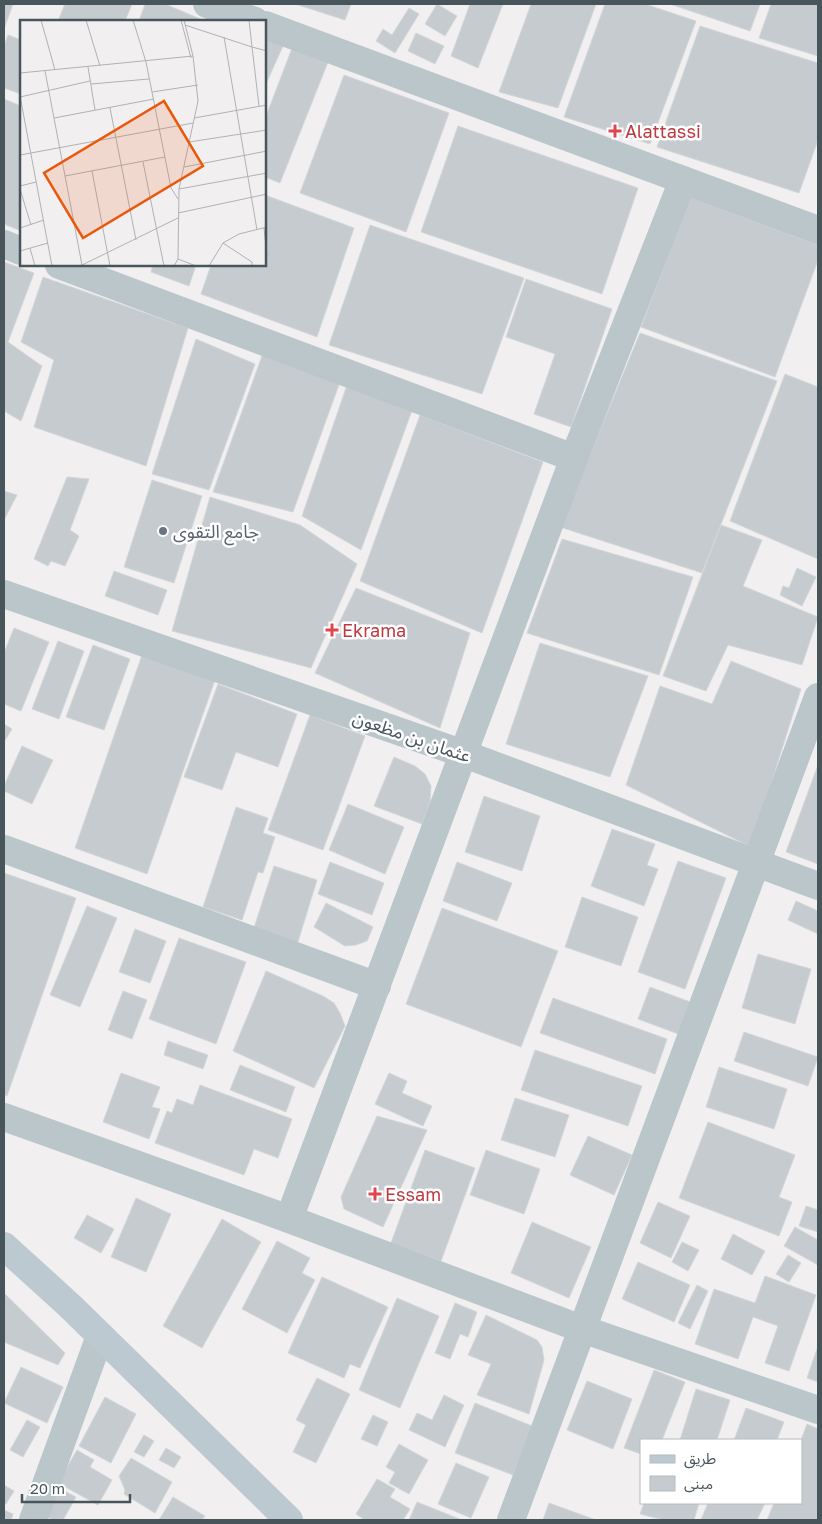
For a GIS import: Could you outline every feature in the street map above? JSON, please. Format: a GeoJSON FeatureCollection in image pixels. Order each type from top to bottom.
{"type":"FeatureCollection","features":[{"type":"Feature","properties":{"kind":"street"},"geometry":{"type":"LineString","coordinates":[[207,4],[252,20]]}},
{"type":"Feature","properties":{"kind":"street"},"geometry":{"type":"LineString","coordinates":[[266,25],[818,230]]}},
{"type":"Feature","properties":{"kind":"street"},"geometry":{"type":"LineString","coordinates":[[289,1220],[574,458],[683,180]]}},
{"type":"Feature","properties":{"kind":"street"},"geometry":{"type":"LineString","coordinates":[[4,244],[20,251]]}},
{"type":"Feature","properties":{"kind":"street"},"geometry":{"type":"LineString","coordinates":[[62,266],[574,458]]}},
{"type":"Feature","properties":{"kind":"street","name":"عثمان بن مظعون"},"geometry":{"type":"LineString","coordinates":[[4,594],[464,754],[818,886]]}},
{"type":"Feature","properties":{"kind":"street"},"geometry":{"type":"LineString","coordinates":[[511,1520],[818,697]]}},
{"type":"Feature","properties":{"kind":"street"},"geometry":{"type":"LineString","coordinates":[[4,849],[377,986]]}},
{"type":"Feature","properties":{"kind":"street"},"geometry":{"type":"LineString","coordinates":[[4,1117],[582,1329],[818,1410]]}},
{"type":"Feature","properties":{"kind":"street"},"geometry":{"type":"LineString","coordinates":[[4,1246],[100,1336],[289,1520]]}},
{"type":"Feature","properties":{"kind":"street"},"geometry":{"type":"LineString","coordinates":[[34,1520],[100,1336]]}},
{"type":"Feature","properties":{"kind":"building"},"geometry":{"type":"Polygon","coordinates":[[[4,4],[13,4],[4,29],[4,4]]]}},
{"type":"Feature","properties":{"kind":"building"},"geometry":{"type":"Polygon","coordinates":[[[65,4],[132,4],[125,20],[58,20],[65,4]]]}},
{"type":"Feature","properties":{"kind":"building"},"geometry":{"type":"Polygon","coordinates":[[[145,4],[165,4],[203,20],[139,20],[145,4]]]}},
{"type":"Feature","properties":{"kind":"building"},"geometry":{"type":"Polygon","coordinates":[[[295,4],[351,4],[345,20],[295,4]]]}},
{"type":"Feature","properties":{"kind":"building"},"geometry":{"type":"Polygon","coordinates":[[[437,4],[457,16],[445,36],[425,24],[437,4]]]}},
{"type":"Feature","properties":{"kind":"building"},"geometry":{"type":"Polygon","coordinates":[[[470,4],[503,4],[478,68],[451,56],[470,4]]]}},
{"type":"Feature","properties":{"kind":"building"},"geometry":{"type":"Polygon","coordinates":[[[531,4],[596,4],[558,108],[499,92],[531,4]]]}},
{"type":"Feature","properties":{"kind":"building"},"geometry":{"type":"Polygon","coordinates":[[[605,4],[645,4],[696,21],[650,144],[564,117],[605,4]]]}},
{"type":"Feature","properties":{"kind":"building"},"geometry":{"type":"Polygon","coordinates":[[[670,4],[760,4],[750,31],[670,4]]]}},
{"type":"Feature","properties":{"kind":"building"},"geometry":{"type":"Polygon","coordinates":[[[771,4],[818,4],[818,56],[759,38],[771,4]]]}},
{"type":"Feature","properties":{"kind":"building"},"geometry":{"type":"Polygon","coordinates":[[[409,8],[419,14],[395,53],[376,41],[383,29],[392,35],[409,8]]]}},
{"type":"Feature","properties":{"kind":"building"},"geometry":{"type":"Polygon","coordinates":[[[700,26],[818,63],[818,140],[799,193],[657,147],[700,26]]]}},
{"type":"Feature","properties":{"kind":"building"},"geometry":{"type":"Polygon","coordinates":[[[416,33],[444,46],[435,64],[408,51],[416,33]]]}},
{"type":"Feature","properties":{"kind":"building"},"geometry":{"type":"Polygon","coordinates":[[[8,35],[20,40],[20,94],[4,88],[4,46],[8,35]]]}},
{"type":"Feature","properties":{"kind":"building"},"geometry":{"type":"Polygon","coordinates":[[[266,38],[283,46],[266,84],[266,38]]]}},
{"type":"Feature","properties":{"kind":"building"},"geometry":{"type":"Polygon","coordinates":[[[294,43],[330,57],[280,183],[266,177],[266,116],[294,43]]]}},
{"type":"Feature","properties":{"kind":"building"},"geometry":{"type":"Polygon","coordinates":[[[344,75],[449,113],[406,232],[300,193],[344,75]]]}},
{"type":"Feature","properties":{"kind":"building"},"geometry":{"type":"Polygon","coordinates":[[[4,99],[20,106],[20,231],[4,224],[4,99]]]}},
{"type":"Feature","properties":{"kind":"building"},"geometry":{"type":"Polygon","coordinates":[[[458,126],[638,188],[602,294],[421,232],[458,126]]]}},
{"type":"Feature","properties":{"kind":"building"},"geometry":{"type":"Polygon","coordinates":[[[266,195],[354,228],[317,337],[201,294],[211,266],[266,266],[266,195]]]}},
{"type":"Feature","properties":{"kind":"building"},"geometry":{"type":"Polygon","coordinates":[[[690,197],[818,245],[818,260],[775,377],[641,327],[690,197]]]}},
{"type":"Feature","properties":{"kind":"building"},"geometry":{"type":"Polygon","coordinates":[[[370,225],[524,278],[482,394],[329,345],[370,225]]]}},
{"type":"Feature","properties":{"kind":"building"},"geometry":{"type":"Polygon","coordinates":[[[4,262],[34,273],[8,342],[42,366],[21,421],[4,411],[4,262]]]}},
{"type":"Feature","properties":{"kind":"building"},"geometry":{"type":"Polygon","coordinates":[[[153,266],[196,266],[189,286],[151,272],[153,266]]]}},
{"type":"Feature","properties":{"kind":"building"},"geometry":{"type":"Polygon","coordinates":[[[43,277],[188,328],[146,466],[34,427],[54,360],[21,342],[43,277]]]}},
{"type":"Feature","properties":{"kind":"building"},"geometry":{"type":"Polygon","coordinates":[[[526,279],[612,309],[571,427],[534,414],[555,354],[506,337],[526,279]]]}},
{"type":"Feature","properties":{"kind":"building"},"geometry":{"type":"Polygon","coordinates":[[[640,333],[777,381],[702,573],[560,527],[640,333]]]}},
{"type":"Feature","properties":{"kind":"building"},"geometry":{"type":"Polygon","coordinates":[[[196,339],[255,364],[209,490],[152,474],[196,339]]]}},
{"type":"Feature","properties":{"kind":"building"},"geometry":{"type":"Polygon","coordinates":[[[263,353],[341,379],[293,512],[213,492],[263,353]]]}},
{"type":"Feature","properties":{"kind":"building"},"geometry":{"type":"Polygon","coordinates":[[[785,374],[818,387],[818,559],[730,521],[785,374]]]}},
{"type":"Feature","properties":{"kind":"building"},"geometry":{"type":"Polygon","coordinates":[[[347,385],[414,405],[361,550],[302,516],[347,385]]]}},
{"type":"Feature","properties":{"kind":"building"},"geometry":{"type":"Polygon","coordinates":[[[420,415],[543,462],[482,633],[360,581],[420,415]]]}},
{"type":"Feature","properties":{"kind":"building"},"geometry":{"type":"Polygon","coordinates":[[[67,477],[89,479],[70,530],[79,536],[65,566],[51,561],[48,566],[34,559],[67,477]]]}},
{"type":"Feature","properties":{"kind":"building","name":"جامع التقوى"},"geometry":{"type":"Polygon","coordinates":[[[152,480],[202,496],[174,583],[124,567],[152,480]]]}},
{"type":"Feature","properties":{"kind":"building"},"geometry":{"type":"Polygon","coordinates":[[[4,491],[17,495],[4,520],[4,491]]]}},
{"type":"Feature","properties":{"kind":"building"},"geometry":{"type":"Polygon","coordinates":[[[210,497],[300,525],[357,564],[311,668],[172,631],[210,497]]]}},
{"type":"Feature","properties":{"kind":"building"},"geometry":{"type":"Polygon","coordinates":[[[721,525],[762,540],[743,586],[818,617],[802,665],[728,645],[706,691],[663,676],[721,525]]]}},
{"type":"Feature","properties":{"kind":"building"},"geometry":{"type":"Polygon","coordinates":[[[562,539],[693,577],[659,675],[527,633],[562,539]]]}},
{"type":"Feature","properties":{"kind":"building"},"geometry":{"type":"Polygon","coordinates":[[[797,568],[816,577],[802,606],[780,595],[783,586],[789,588],[797,568]]]}},
{"type":"Feature","properties":{"kind":"building"},"geometry":{"type":"Polygon","coordinates":[[[114,571],[167,590],[158,615],[105,596],[114,571]]]}},
{"type":"Feature","properties":{"kind":"building"},"geometry":{"type":"Polygon","coordinates":[[[356,588],[470,633],[440,728],[315,673],[356,588]]]}},
{"type":"Feature","properties":{"kind":"building"},"geometry":{"type":"Polygon","coordinates":[[[14,628],[49,642],[21,711],[4,704],[4,653],[14,628]]]}},
{"type":"Feature","properties":{"kind":"building"},"geometry":{"type":"Polygon","coordinates":[[[58,641],[84,651],[59,719],[32,709],[58,641]]]}},
{"type":"Feature","properties":{"kind":"building"},"geometry":{"type":"Polygon","coordinates":[[[540,643],[648,676],[610,777],[506,744],[540,643]]]}},
{"type":"Feature","properties":{"kind":"building"},"geometry":{"type":"Polygon","coordinates":[[[93,645],[130,659],[104,730],[66,717],[93,645]]]}},
{"type":"Feature","properties":{"kind":"building"},"geometry":{"type":"Polygon","coordinates":[[[142,655],[215,680],[147,874],[75,848],[142,655]]]}},
{"type":"Feature","properties":{"kind":"building"},"geometry":{"type":"Polygon","coordinates":[[[731,661],[801,689],[751,847],[626,785],[660,686],[712,704],[731,661]]]}},
{"type":"Feature","properties":{"kind":"building"},"geometry":{"type":"Polygon","coordinates":[[[218,684],[297,714],[278,767],[236,752],[222,790],[184,777],[218,684]]]}},
{"type":"Feature","properties":{"kind":"building"},"geometry":{"type":"Polygon","coordinates":[[[310,715],[365,736],[323,850],[268,830],[310,715]]]}},
{"type":"Feature","properties":{"kind":"building"},"geometry":{"type":"Polygon","coordinates":[[[4,724],[12,729],[4,742],[4,724]]]}},
{"type":"Feature","properties":{"kind":"building"},"geometry":{"type":"Polygon","coordinates":[[[22,746],[53,760],[32,804],[4,791],[4,786],[22,746]]]}},
{"type":"Feature","properties":{"kind":"building"},"geometry":{"type":"Polygon","coordinates":[[[394,757],[415,766],[425,774],[431,786],[430,802],[422,824],[374,806],[394,757]]]}},
{"type":"Feature","properties":{"kind":"building"},"geometry":{"type":"Polygon","coordinates":[[[818,765],[818,864],[786,852],[818,765]]]}},
{"type":"Feature","properties":{"kind":"building"},"geometry":{"type":"Polygon","coordinates":[[[484,796],[540,816],[522,871],[465,852],[484,796]]]}},
{"type":"Feature","properties":{"kind":"building"},"geometry":{"type":"Polygon","coordinates":[[[348,804],[404,827],[385,874],[329,850],[348,804]]]}},
{"type":"Feature","properties":{"kind":"building"},"geometry":{"type":"Polygon","coordinates":[[[236,807],[268,818],[263,833],[275,837],[263,873],[258,872],[242,920],[203,907],[236,807]]]}},
{"type":"Feature","properties":{"kind":"building"},"geometry":{"type":"Polygon","coordinates":[[[612,829],[655,844],[647,865],[658,869],[644,906],[591,886],[612,829]]]}},
{"type":"Feature","properties":{"kind":"building"},"geometry":{"type":"Polygon","coordinates":[[[678,861],[726,878],[685,989],[638,972],[678,861]]]}},
{"type":"Feature","properties":{"kind":"building"},"geometry":{"type":"Polygon","coordinates":[[[330,862],[384,883],[372,915],[318,894],[330,862]]]}},
{"type":"Feature","properties":{"kind":"building"},"geometry":{"type":"Polygon","coordinates":[[[457,862],[512,883],[497,921],[443,901],[457,862]]]}},
{"type":"Feature","properties":{"kind":"building"},"geometry":{"type":"Polygon","coordinates":[[[274,866],[317,880],[297,945],[253,931],[274,866]]]}},
{"type":"Feature","properties":{"kind":"building"},"geometry":{"type":"Polygon","coordinates":[[[4,873],[76,898],[7,1096],[4,1094],[4,873]]]}},
{"type":"Feature","properties":{"kind":"building"},"geometry":{"type":"Polygon","coordinates":[[[582,897],[638,917],[621,966],[565,947],[582,897]]]}},
{"type":"Feature","properties":{"kind":"building"},"geometry":{"type":"Polygon","coordinates":[[[796,901],[818,911],[818,934],[788,920],[796,901]]]}},
{"type":"Feature","properties":{"kind":"building"},"geometry":{"type":"Polygon","coordinates":[[[326,903],[373,927],[367,941],[345,946],[314,927],[326,903]]]}},
{"type":"Feature","properties":{"kind":"building"},"geometry":{"type":"Polygon","coordinates":[[[87,906],[117,918],[80,1007],[50,995],[87,906]]]}},
{"type":"Feature","properties":{"kind":"building"},"geometry":{"type":"Polygon","coordinates":[[[442,908],[558,951],[521,1047],[406,1004],[442,908]]]}},
{"type":"Feature","properties":{"kind":"building"},"geometry":{"type":"Polygon","coordinates":[[[135,929],[166,941],[150,983],[119,972],[135,929]]]}},
{"type":"Feature","properties":{"kind":"building"},"geometry":{"type":"Polygon","coordinates":[[[179,938],[246,962],[216,1044],[149,1019],[179,938]]]}},
{"type":"Feature","properties":{"kind":"building"},"geometry":{"type":"Polygon","coordinates":[[[758,954],[811,969],[795,1024],[742,1008],[758,954]]]}},
{"type":"Feature","properties":{"kind":"building"},"geometry":{"type":"Polygon","coordinates":[[[266,971],[323,996],[334,1003],[340,1013],[345,1026],[314,1088],[233,1051],[266,971]]]}},
{"type":"Feature","properties":{"kind":"building"},"geometry":{"type":"Polygon","coordinates":[[[650,987],[693,1003],[681,1035],[638,1019],[650,987]]]}},
{"type":"Feature","properties":{"kind":"building"},"geometry":{"type":"Polygon","coordinates":[[[123,991],[147,1000],[132,1039],[108,1030],[123,991]]]}},
{"type":"Feature","properties":{"kind":"building"},"geometry":{"type":"Polygon","coordinates":[[[553,998],[667,1039],[655,1074],[540,1033],[553,998]]]}},
{"type":"Feature","properties":{"kind":"building"},"geometry":{"type":"Polygon","coordinates":[[[744,1032],[818,1057],[808,1086],[734,1061],[744,1032]]]}},
{"type":"Feature","properties":{"kind":"building"},"geometry":{"type":"Polygon","coordinates":[[[168,1041],[208,1055],[203,1069],[164,1055],[168,1041]]]}},
{"type":"Feature","properties":{"kind":"building"},"geometry":{"type":"Polygon","coordinates":[[[535,1050],[642,1086],[628,1126],[521,1090],[535,1050]]]}},
{"type":"Feature","properties":{"kind":"building"},"geometry":{"type":"Polygon","coordinates":[[[240,1065],[295,1087],[286,1112],[230,1090],[240,1065]]]}},
{"type":"Feature","properties":{"kind":"building"},"geometry":{"type":"Polygon","coordinates":[[[719,1067],[787,1089],[774,1129],[706,1107],[719,1067]]]}},
{"type":"Feature","properties":{"kind":"building"},"geometry":{"type":"Polygon","coordinates":[[[121,1073],[160,1087],[152,1107],[160,1109],[149,1139],[103,1122],[121,1073]]]}},
{"type":"Feature","properties":{"kind":"building"},"geometry":{"type":"Polygon","coordinates":[[[389,1073],[407,1081],[402,1093],[432,1106],[423,1126],[375,1104],[389,1073]]]}},
{"type":"Feature","properties":{"kind":"building"},"geometry":{"type":"Polygon","coordinates":[[[200,1085],[292,1119],[278,1158],[254,1149],[244,1175],[155,1143],[167,1111],[172,1113],[177,1099],[193,1105],[200,1085]]]}},
{"type":"Feature","properties":{"kind":"building"},"geometry":{"type":"Polygon","coordinates":[[[515,1098],[569,1115],[555,1157],[501,1140],[515,1098]]]}},
{"type":"Feature","properties":{"kind":"building"},"geometry":{"type":"Polygon","coordinates":[[[377,1116],[427,1130],[383,1227],[344,1209],[341,1197],[377,1116]]]}},
{"type":"Feature","properties":{"kind":"building"},"geometry":{"type":"Polygon","coordinates":[[[708,1122],[795,1155],[779,1197],[792,1202],[779,1236],[679,1198],[708,1122]]]}},
{"type":"Feature","properties":{"kind":"building"},"geometry":{"type":"Polygon","coordinates":[[[588,1136],[632,1155],[614,1195],[570,1175],[588,1136]]]}},
{"type":"Feature","properties":{"kind":"building"},"geometry":{"type":"Polygon","coordinates":[[[425,1150],[475,1168],[441,1261],[391,1243],[425,1150]]]}},
{"type":"Feature","properties":{"kind":"building"},"geometry":{"type":"Polygon","coordinates":[[[486,1150],[540,1169],[524,1214],[470,1195],[486,1150]]]}},
{"type":"Feature","properties":{"kind":"building"},"geometry":{"type":"Polygon","coordinates":[[[136,1198],[171,1214],[146,1272],[111,1257],[136,1198]]]}},
{"type":"Feature","properties":{"kind":"building"},"geometry":{"type":"Polygon","coordinates":[[[658,1202],[690,1216],[671,1258],[640,1243],[658,1202]]]}},
{"type":"Feature","properties":{"kind":"building"},"geometry":{"type":"Polygon","coordinates":[[[806,1206],[818,1210],[818,1232],[799,1226],[806,1206]]]}},
{"type":"Feature","properties":{"kind":"building"},"geometry":{"type":"Polygon","coordinates":[[[87,1215],[114,1229],[101,1253],[74,1238],[87,1215]]]}},
{"type":"Feature","properties":{"kind":"building"},"geometry":{"type":"Polygon","coordinates":[[[222,1219],[261,1242],[202,1348],[163,1326],[222,1219]]]}},
{"type":"Feature","properties":{"kind":"building"},"geometry":{"type":"Polygon","coordinates":[[[532,1222],[591,1247],[569,1298],[511,1273],[532,1222]]]}},
{"type":"Feature","properties":{"kind":"building"},"geometry":{"type":"Polygon","coordinates":[[[795,1227],[818,1240],[818,1265],[784,1246],[795,1227]]]}},
{"type":"Feature","properties":{"kind":"building"},"geometry":{"type":"Polygon","coordinates":[[[733,1234],[765,1251],[752,1275],[721,1259],[733,1234]]]}},
{"type":"Feature","properties":{"kind":"building"},"geometry":{"type":"Polygon","coordinates":[[[277,1241],[310,1258],[302,1273],[315,1280],[287,1333],[242,1309],[277,1241]]]}},
{"type":"Feature","properties":{"kind":"building"},"geometry":{"type":"Polygon","coordinates":[[[682,1242],[699,1250],[688,1271],[672,1262],[682,1242]]]}},
{"type":"Feature","properties":{"kind":"building"},"geometry":{"type":"Polygon","coordinates":[[[788,1255],[801,1263],[789,1282],[776,1274],[788,1255]]]}},
{"type":"Feature","properties":{"kind":"building"},"geometry":{"type":"Polygon","coordinates":[[[638,1262],[690,1285],[674,1322],[622,1299],[638,1262]]]}},
{"type":"Feature","properties":{"kind":"building"},"geometry":{"type":"Polygon","coordinates":[[[765,1276],[816,1295],[789,1371],[765,1363],[778,1326],[753,1317],[738,1359],[695,1344],[714,1289],[755,1303],[765,1276]]]}},
{"type":"Feature","properties":{"kind":"building"},"geometry":{"type":"Polygon","coordinates":[[[322,1277],[388,1307],[360,1368],[350,1364],[344,1378],[288,1353],[322,1277]]]}},
{"type":"Feature","properties":{"kind":"building"},"geometry":{"type":"Polygon","coordinates":[[[697,1285],[708,1291],[690,1329],[678,1323],[697,1285]]]}},
{"type":"Feature","properties":{"kind":"building"},"geometry":{"type":"Polygon","coordinates":[[[5,1294],[65,1353],[58,1365],[4,1342],[5,1294]]]}},
{"type":"Feature","properties":{"kind":"building"},"geometry":{"type":"Polygon","coordinates":[[[397,1298],[439,1316],[400,1408],[359,1390],[397,1298]]]}},
{"type":"Feature","properties":{"kind":"building"},"geometry":{"type":"Polygon","coordinates":[[[455,1303],[477,1312],[468,1337],[460,1334],[450,1359],[435,1353],[455,1303]]]}},
{"type":"Feature","properties":{"kind":"building"},"geometry":{"type":"Polygon","coordinates":[[[486,1315],[537,1340],[542,1347],[544,1360],[529,1414],[477,1395],[491,1364],[468,1355],[486,1315]]]}},
{"type":"Feature","properties":{"kind":"building"},"geometry":{"type":"Polygon","coordinates":[[[818,1346],[818,1382],[807,1378],[818,1346]]]}},
{"type":"Feature","properties":{"kind":"building"},"geometry":{"type":"Polygon","coordinates":[[[21,1367],[63,1387],[47,1423],[4,1403],[21,1367]]]}},
{"type":"Feature","properties":{"kind":"building"},"geometry":{"type":"Polygon","coordinates":[[[654,1370],[685,1382],[662,1439],[640,1439],[640,1454],[624,1448],[654,1370]]]}},
{"type":"Feature","properties":{"kind":"building"},"geometry":{"type":"Polygon","coordinates":[[[317,1378],[350,1394],[316,1463],[293,1452],[306,1425],[296,1420],[317,1378]]]}},
{"type":"Feature","properties":{"kind":"building"},"geometry":{"type":"Polygon","coordinates":[[[587,1381],[632,1399],[613,1449],[567,1430],[587,1381]]]}},
{"type":"Feature","properties":{"kind":"building"},"geometry":{"type":"Polygon","coordinates":[[[696,1389],[730,1400],[717,1439],[680,1439],[696,1389]]]}},
{"type":"Feature","properties":{"kind":"building"},"geometry":{"type":"Polygon","coordinates":[[[444,1395],[464,1405],[445,1447],[409,1430],[417,1413],[432,1420],[444,1395]]]}},
{"type":"Feature","properties":{"kind":"building"},"geometry":{"type":"Polygon","coordinates":[[[105,1397],[136,1414],[111,1463],[79,1446],[105,1397]]]}},
{"type":"Feature","properties":{"kind":"building"},"geometry":{"type":"Polygon","coordinates":[[[475,1403],[532,1426],[513,1475],[455,1453],[475,1403]]]}},
{"type":"Feature","properties":{"kind":"building"},"geometry":{"type":"Polygon","coordinates":[[[746,1408],[784,1422],[777,1439],[734,1439],[746,1408]]]}},
{"type":"Feature","properties":{"kind":"building"},"geometry":{"type":"Polygon","coordinates":[[[373,1415],[388,1422],[377,1446],[361,1439],[373,1415]]]}},
{"type":"Feature","properties":{"kind":"building"},"geometry":{"type":"Polygon","coordinates":[[[27,1420],[40,1427],[23,1457],[10,1450],[27,1420]]]}},
{"type":"Feature","properties":{"kind":"building"},"geometry":{"type":"Polygon","coordinates":[[[807,1424],[818,1429],[818,1520],[767,1520],[774,1504],[802,1504],[801,1439],[807,1424]]]}},
{"type":"Feature","properties":{"kind":"building"},"geometry":{"type":"Polygon","coordinates":[[[144,1435],[154,1441],[144,1457],[134,1452],[144,1435]]]}},
{"type":"Feature","properties":{"kind":"building"},"geometry":{"type":"Polygon","coordinates":[[[399,1444],[428,1460],[409,1494],[389,1483],[395,1472],[386,1467],[399,1444]]]}},
{"type":"Feature","properties":{"kind":"building"},"geometry":{"type":"Polygon","coordinates":[[[166,1448],[181,1457],[174,1468],[159,1460],[166,1448]]]}},
{"type":"Feature","properties":{"kind":"building"},"geometry":{"type":"Polygon","coordinates":[[[77,1450],[94,1460],[90,1467],[112,1480],[98,1505],[58,1483],[77,1450]]]}},
{"type":"Feature","properties":{"kind":"building"},"geometry":{"type":"Polygon","coordinates":[[[131,1458],[172,1482],[155,1513],[124,1494],[125,1490],[119,1476],[131,1458]]]}},
{"type":"Feature","properties":{"kind":"building"},"geometry":{"type":"Polygon","coordinates":[[[456,1463],[489,1477],[471,1518],[438,1504],[456,1463]]]}},
{"type":"Feature","properties":{"kind":"building"},"geometry":{"type":"Polygon","coordinates":[[[377,1479],[395,1489],[390,1497],[410,1509],[403,1520],[365,1520],[356,1514],[377,1479]]]}},
{"type":"Feature","properties":{"kind":"building"},"geometry":{"type":"Polygon","coordinates":[[[4,1485],[14,1491],[6,1504],[4,1503],[4,1485]]]}},
{"type":"Feature","properties":{"kind":"building"},"geometry":{"type":"Polygon","coordinates":[[[57,1487],[76,1497],[63,1520],[53,1520],[42,1514],[57,1487]]]}},
{"type":"Feature","properties":{"kind":"building"},"geometry":{"type":"Polygon","coordinates":[[[173,1497],[205,1516],[202,1520],[159,1520],[173,1497]]]}},
{"type":"Feature","properties":{"kind":"building"},"geometry":{"type":"Polygon","coordinates":[[[417,1502],[462,1520],[409,1520],[417,1502]]]}},
{"type":"Feature","properties":{"kind":"building"},"geometry":{"type":"Polygon","coordinates":[[[549,1503],[596,1520],[543,1520],[549,1503]]]}},
{"type":"Feature","properties":{"kind":"building"},"geometry":{"type":"Polygon","coordinates":[[[644,1504],[699,1504],[694,1520],[664,1520],[640,1514],[644,1504]]]}},
{"type":"Feature","properties":{"kind":"building"},"geometry":{"type":"Polygon","coordinates":[[[708,1504],[765,1504],[757,1520],[701,1520],[708,1504]]]}},
{"type":"Feature","properties":{"kind":"building"},"geometry":{"type":"Polygon","coordinates":[[[4,1510],[13,1514],[11,1520],[4,1520],[4,1510]]]}},
{"type":"Feature","properties":{"kind":"place","name":"Alattassi"},"geometry":{"type":"Point","coordinates":[615,131]}},
{"type":"Feature","properties":{"kind":"place","name":"جامع التقوى"},"geometry":{"type":"Point","coordinates":[163,531]}},
{"type":"Feature","properties":{"kind":"place","name":"Ekrama"},"geometry":{"type":"Point","coordinates":[332,630]}},
{"type":"Feature","properties":{"kind":"place","name":"Essam"},"geometry":{"type":"Point","coordinates":[375,1194]}}]}
